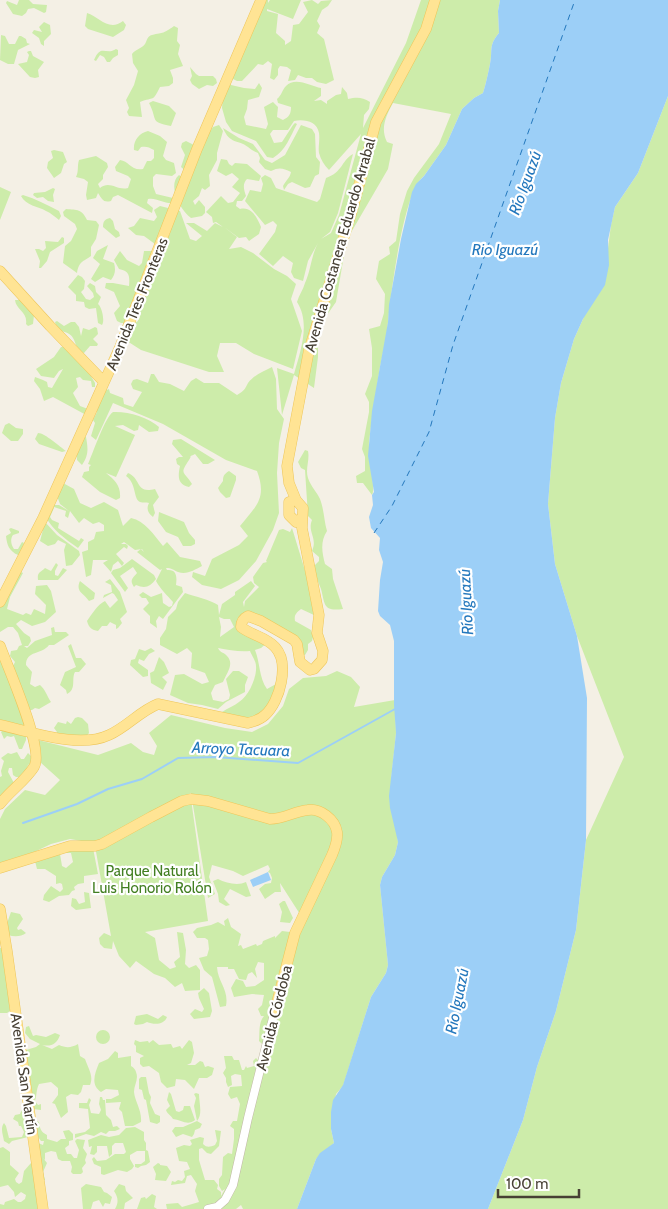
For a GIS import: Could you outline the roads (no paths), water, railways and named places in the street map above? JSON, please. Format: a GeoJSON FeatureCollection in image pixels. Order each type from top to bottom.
{"type":"FeatureCollection","features":[{"type":"Feature","properties":{"kind":"main road","name":"Avenida Tres Fronteras"},"geometry":{"type":"LineString","coordinates":[[0,602],[43,518],[120,347],[197,149],[261,0]]}},
{"type":"Feature","properties":{"kind":"main road","name":"Avenida Costanera Eduardo Arrabal"},"geometry":{"type":"LineString","coordinates":[[32,731],[77,741],[94,740],[118,731],[158,704],[248,723],[258,720],[273,706],[278,695],[283,671],[278,651],[274,646],[242,627],[241,624],[244,618],[248,616],[261,621],[294,640],[297,644],[300,662],[310,670],[314,669],[322,660],[322,650],[317,633],[320,621],[300,523],[303,508],[296,500],[288,483],[287,466],[314,330],[352,211],[376,122],[426,29],[435,0]]}},
{"type":"Feature","properties":{"kind":"main road"},"geometry":{"type":"LineString","coordinates":[[0,271],[104,382]]}},
{"type":"Feature","properties":{"kind":"main road"},"geometry":{"type":"LineString","coordinates":[[0,646],[32,731],[37,757],[35,765],[0,804]]}},
{"type":"Feature","properties":{"kind":"main road"},"geometry":{"type":"LineString","coordinates":[[0,725],[32,731]]}},
{"type":"Feature","properties":{"kind":"main road","name":"Avenida Córdoba"},"geometry":{"type":"LineString","coordinates":[[0,868],[70,846],[95,846],[102,844],[159,813],[191,799],[208,801],[270,819],[278,819],[308,810],[316,810],[326,815],[333,822],[337,833],[336,844],[296,933],[274,1014]]}},
{"type":"Feature","properties":{"kind":"main road","name":"Avenida San Martín"},"geometry":{"type":"LineString","coordinates":[[0,909],[43,1209]]}},
{"type":"Feature","properties":{"kind":"street","name":"Avenida Córdoba"},"geometry":{"type":"LineString","coordinates":[[208,1209],[217,1207],[225,1200],[234,1185],[248,1118],[274,1014]]}},
{"type":"Feature","properties":{"kind":"water","name":"Rio Iguazú"},"geometry":{"type":"Polygon","coordinates":[[[500,0],[668,0],[668,96],[638,173],[615,207],[608,240],[609,265],[605,285],[583,319],[574,339],[561,383],[555,418],[548,504],[555,564],[577,636],[587,698],[586,840],[576,930],[556,1011],[537,1067],[523,1120],[488,1209],[297,1209],[316,1159],[320,1153],[334,1143],[331,1129],[333,1100],[343,1085],[371,997],[386,973],[388,965],[380,885],[382,877],[395,855],[398,842],[389,796],[396,733],[394,641],[390,625],[380,616],[378,611],[383,562],[379,550],[380,538],[371,528],[369,517],[373,505],[372,495],[374,492],[368,456],[372,411],[388,322],[389,305],[412,192],[446,145],[462,109],[483,93],[490,64],[492,45],[499,33],[498,11],[500,0]]]}},
{"type":"Feature","properties":{"kind":"water"},"geometry":{"type":"Polygon","coordinates":[[[268,872],[271,880],[253,887],[250,880],[268,872]]]}},
{"type":"Feature","properties":{"kind":"waterway","name":"Arroyo Tacuara"},"geometry":{"type":"LineString","coordinates":[[23,823],[77,804],[108,789],[142,779],[178,758],[216,757],[298,763],[395,709]]}},
{"type":"Feature","properties":{"kind":"water label","name":"Río Iguazú"},"geometry":{"type":"Point","coordinates":[525,183]}},
{"type":"Feature","properties":{"kind":"water label","name":"Río Iguazú"},"geometry":{"type":"Point","coordinates":[466,602]}},
{"type":"Feature","properties":{"kind":"water label","name":"Río Iguazú"},"geometry":{"type":"Point","coordinates":[457,1001]}},
{"type":"Feature","properties":{"kind":"park label","name":"Parque Natural Luis Honorio Rolón"},"geometry":{"type":"Point","coordinates":[152,880]}}]}
